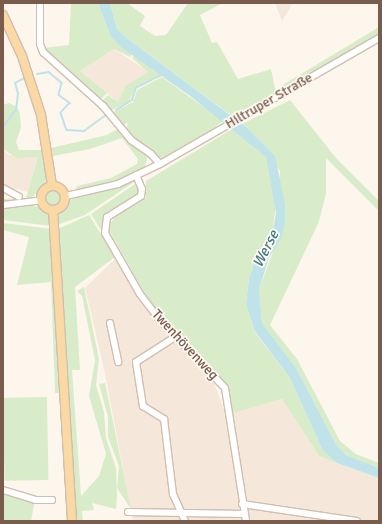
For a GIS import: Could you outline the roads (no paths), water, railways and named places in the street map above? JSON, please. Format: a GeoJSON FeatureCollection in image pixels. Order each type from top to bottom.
{"type":"FeatureCollection","features":[{"type":"Feature","properties":{"kind":"main road"},"geometry":{"type":"LineString","coordinates":[[3,15],[22,56],[41,115],[52,185]]}},
{"type":"Feature","properties":{"kind":"main road"},"geometry":{"type":"LineString","coordinates":[[52,185],[60,187],[66,196],[64,204],[53,210],[45,207],[41,200],[43,190],[52,185]]}},
{"type":"Feature","properties":{"kind":"main road"},"geometry":{"type":"LineString","coordinates":[[53,210],[72,521]]}},
{"type":"Feature","properties":{"kind":"street"},"geometry":{"type":"LineString","coordinates":[[40,3],[40,44],[44,52],[102,106],[131,140],[155,157],[160,164]]}},
{"type":"Feature","properties":{"kind":"street","name":"Hiltruper Straße"},"geometry":{"type":"LineString","coordinates":[[66,196],[103,189],[136,176],[160,164],[379,38]]}},
{"type":"Feature","properties":{"kind":"street","name":"Twenhövenweg"},"geometry":{"type":"LineString","coordinates":[[136,176],[142,189],[141,196],[107,217],[105,233],[140,294],[175,337],[225,388],[242,504],[246,521]]}},
{"type":"Feature","properties":{"kind":"street"},"geometry":{"type":"LineString","coordinates":[[3,188],[19,197]]}},
{"type":"Feature","properties":{"kind":"street"},"geometry":{"type":"LineString","coordinates":[[3,205],[41,200]]}},
{"type":"Feature","properties":{"kind":"street"},"geometry":{"type":"LineString","coordinates":[[110,323],[118,362]]}},
{"type":"Feature","properties":{"kind":"street"},"geometry":{"type":"LineString","coordinates":[[175,337],[136,362],[143,406],[164,419],[174,494],[185,521]]}},
{"type":"Feature","properties":{"kind":"street"},"geometry":{"type":"LineString","coordinates":[[3,490],[35,500],[52,500]]}},
{"type":"Feature","properties":{"kind":"street"},"geometry":{"type":"LineString","coordinates":[[242,504],[357,521]]}},
{"type":"Feature","properties":{"kind":"street"},"geometry":{"type":"LineString","coordinates":[[128,512],[244,514]]}},
{"type":"Feature","properties":{"kind":"water","name":"Werse"},"geometry":{"type":"Polygon","coordinates":[[[98,3],[110,3],[117,29],[128,39],[246,127],[275,156],[285,204],[285,221],[282,237],[269,258],[259,289],[262,323],[296,368],[337,446],[346,455],[379,468],[379,478],[337,463],[323,451],[290,378],[254,330],[246,304],[249,278],[259,251],[272,235],[276,213],[266,157],[190,96],[122,48],[110,35],[98,3]]]}},
{"type":"Feature","properties":{"kind":"waterway"},"geometry":{"type":"LineString","coordinates":[[37,74],[49,72],[62,83],[59,95],[70,103],[61,113],[67,130],[84,131],[106,115]]}},
{"type":"Feature","properties":{"kind":"waterway"},"geometry":{"type":"LineString","coordinates":[[116,110],[132,100],[136,88],[162,75]]}},
{"type":"Feature","properties":{"kind":"waterway"},"geometry":{"type":"LineString","coordinates":[[3,127],[16,110],[18,94],[15,83],[23,79]]}}]}
